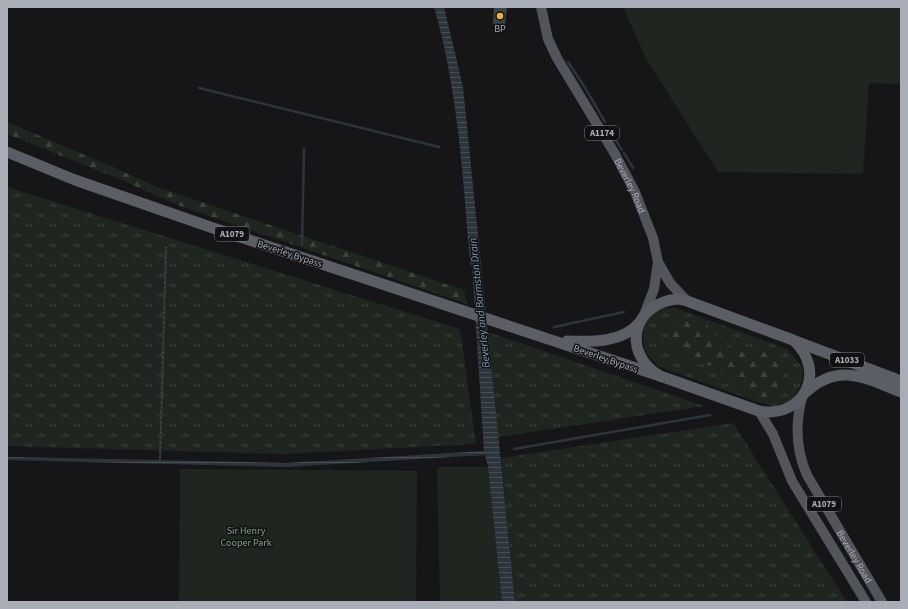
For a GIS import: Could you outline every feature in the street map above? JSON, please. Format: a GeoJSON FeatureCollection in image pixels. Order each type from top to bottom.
{"type":"FeatureCollection","features":[{"type":"Feature","properties":{"kind":"highway","name":"Beverley Bypass"},"geometry":{"type":"LineString","coordinates":[[7,152],[111,192],[660,376],[759,412]]}},
{"type":"Feature","properties":{"kind":"highway","name":"A1079"},"geometry":{"type":"LineString","coordinates":[[642,319],[655,306],[668,300],[687,301],[793,340],[805,353],[808,361],[810,378],[803,396]]}},
{"type":"Feature","properties":{"kind":"highway","name":"Beverley Bypass"},"geometry":{"type":"LineString","coordinates":[[552,340],[591,341],[615,338],[634,330],[642,319]]}},
{"type":"Feature","properties":{"kind":"highway"},"geometry":{"type":"LineString","coordinates":[[642,319],[636,343],[639,353],[648,367],[660,376]]}},
{"type":"Feature","properties":{"kind":"highway","name":"A1033"},"geometry":{"type":"LineString","coordinates":[[793,340],[901,381]]}},
{"type":"Feature","properties":{"kind":"highway","name":"A1033"},"geometry":{"type":"LineString","coordinates":[[803,396],[822,380],[838,375],[861,378],[901,392]]}},
{"type":"Feature","properties":{"kind":"highway"},"geometry":{"type":"LineString","coordinates":[[759,412],[775,413],[782,411],[796,403],[803,396]]}},
{"type":"Feature","properties":{"kind":"main road","name":"Beverley Road"},"geometry":{"type":"LineString","coordinates":[[541,7],[548,39],[557,58],[615,154],[635,192],[653,238],[658,262],[670,283],[687,301]]}},
{"type":"Feature","properties":{"kind":"main road","name":"Beverley Road"},"geometry":{"type":"LineString","coordinates":[[642,319],[654,289],[658,262]]}},
{"type":"Feature","properties":{"kind":"main road","name":"Beverley Road"},"geometry":{"type":"LineString","coordinates":[[803,396],[799,410],[797,437],[802,464],[882,602]]}},
{"type":"Feature","properties":{"kind":"main road","name":"Beverley Road"},"geometry":{"type":"LineString","coordinates":[[759,412],[773,434],[792,481],[866,602]]}},
{"type":"Feature","properties":{"kind":"green space"},"geometry":{"type":"Polygon","coordinates":[[[623,7],[901,7],[901,84],[869,83],[863,174],[718,172],[645,57],[623,7]]]}},
{"type":"Feature","properties":{"kind":"green space"},"geometry":{"type":"Polygon","coordinates":[[[7,122],[157,187],[464,290],[467,304],[180,206],[124,181],[7,134],[7,122]]]}},
{"type":"Feature","properties":{"kind":"green space"},"geometry":{"type":"Polygon","coordinates":[[[7,187],[460,329],[476,444],[281,454],[7,446],[7,187]]]}},
{"type":"Feature","properties":{"kind":"green space"},"geometry":{"type":"Polygon","coordinates":[[[676,308],[787,349],[803,368],[802,381],[798,391],[789,402],[773,406],[754,401],[658,366],[649,357],[644,345],[643,338],[645,325],[652,315],[658,311],[676,308]],[[707,326],[687,361],[718,367],[725,381],[738,384],[751,394],[767,398],[783,381],[764,349],[747,349],[731,346],[718,340],[707,326]]]}},
{"type":"Feature","properties":{"kind":"green space"},"geometry":{"type":"Polygon","coordinates":[[[684,316],[705,323],[717,339],[726,345],[772,351],[778,354],[785,359],[783,381],[767,398],[751,394],[738,384],[725,381],[718,367],[687,361],[675,350],[671,336],[673,326],[684,316]]]}},
{"type":"Feature","properties":{"kind":"green space"},"geometry":{"type":"Polygon","coordinates":[[[488,332],[704,406],[498,437],[488,332]]]}},
{"type":"Feature","properties":{"kind":"green space"},"geometry":{"type":"Polygon","coordinates":[[[733,423],[847,602],[515,602],[501,458],[733,423]]]}},
{"type":"Feature","properties":{"kind":"green space"},"geometry":{"type":"Polygon","coordinates":[[[437,467],[488,467],[502,602],[440,602],[437,467]]]}},
{"type":"Feature","properties":{"kind":"green space","name":"Sir Henry Cooper Park"},"geometry":{"type":"Polygon","coordinates":[[[180,469],[417,471],[416,602],[179,602],[180,469]]]}},
{"type":"Feature","properties":{"kind":"water","name":"Beverley and Barmston Drain"},"geometry":{"type":"Polygon","coordinates":[[[434,7],[444,7],[463,87],[515,602],[502,602],[488,467],[485,455],[286,467],[7,460],[7,457],[159,460],[165,247],[167,247],[161,460],[286,463],[484,451],[472,267],[470,263],[458,134],[449,70],[434,7]]]}},
{"type":"Feature","properties":{"kind":"building","name":"BP"},"geometry":{"type":"Polygon","coordinates":[[[494,7],[507,7],[505,25],[493,24],[494,7]]]}},
{"type":"Feature","properties":{"kind":"waterway"},"geometry":{"type":"LineString","coordinates":[[568,62],[586,89]]}},
{"type":"Feature","properties":{"kind":"waterway"},"geometry":{"type":"LineString","coordinates":[[199,88],[439,147]]}},
{"type":"Feature","properties":{"kind":"waterway"},"geometry":{"type":"LineString","coordinates":[[587,91],[605,122]]}},
{"type":"Feature","properties":{"kind":"waterway"},"geometry":{"type":"LineString","coordinates":[[609,129],[622,150]]}},
{"type":"Feature","properties":{"kind":"waterway"},"geometry":{"type":"LineString","coordinates":[[302,245],[304,149]]}},
{"type":"Feature","properties":{"kind":"waterway"},"geometry":{"type":"LineString","coordinates":[[624,153],[633,168]]}},
{"type":"Feature","properties":{"kind":"waterway"},"geometry":{"type":"LineString","coordinates":[[554,327],[624,312]]}},
{"type":"Feature","properties":{"kind":"waterway"},"geometry":{"type":"LineString","coordinates":[[514,449],[710,415]]}},
{"type":"Feature","properties":{"kind":"place","name":"BP"},"geometry":{"type":"Point","coordinates":[500,16]}}]}
